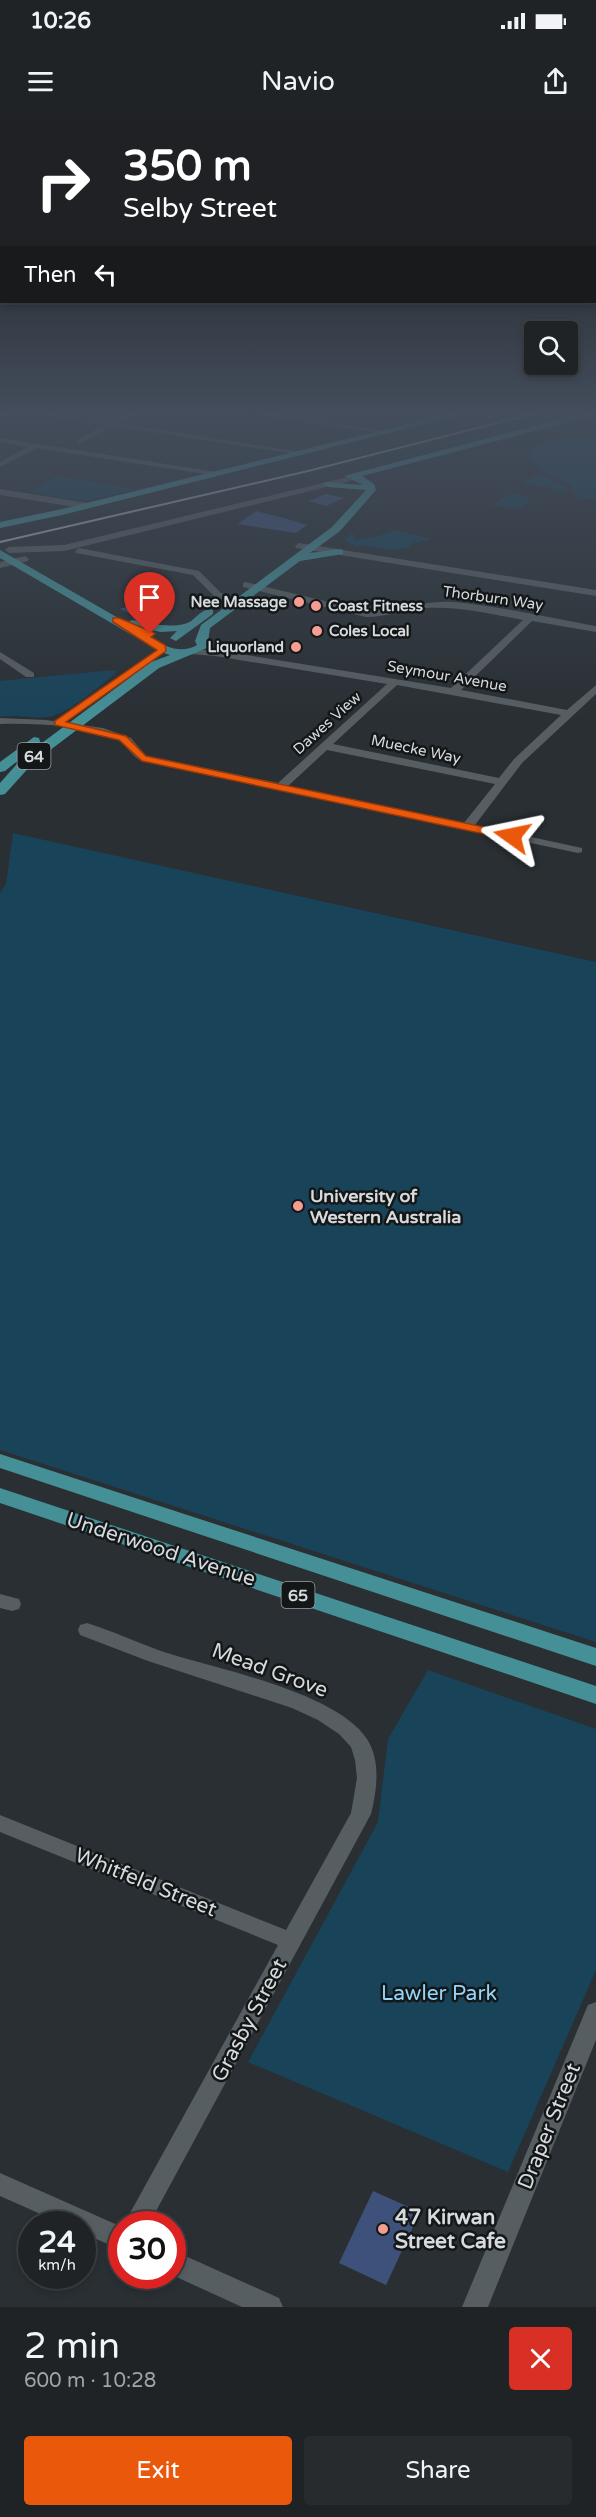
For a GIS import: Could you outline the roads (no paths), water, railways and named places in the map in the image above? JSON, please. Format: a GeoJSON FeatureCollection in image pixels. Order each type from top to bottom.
{"type":"FeatureCollection","features":[{"type":"Feature","properties":{"kind":"main road"},"geometry":{"type":"LineString","coordinates":[[2,525],[46,515]]}},
{"type":"Feature","properties":{"kind":"main road"},"geometry":{"type":"LineString","coordinates":[[8,556],[48,575],[51,581],[171,652],[191,652],[203,647],[201,641],[205,627],[298,559],[307,546],[340,515]]}},
{"type":"Feature","properties":{"kind":"main road"},"geometry":{"type":"LineString","coordinates":[[298,559],[335,550],[329,539],[349,515]]}},
{"type":"Feature","properties":{"kind":"main road"},"geometry":{"type":"LineString","coordinates":[[175,638],[246,585],[336,529]]}},
{"type":"Feature","properties":{"kind":"main road"},"geometry":{"type":"LineString","coordinates":[[116,620],[154,628],[190,627]]}},
{"type":"Feature","properties":{"kind":"main road"},"geometry":{"type":"LineString","coordinates":[[116,620],[147,633],[201,641]]}},
{"type":"Feature","properties":{"kind":"main road","name":"64"},"geometry":{"type":"LineString","coordinates":[[0,768],[136,667],[156,657],[164,642],[175,638]]}},
{"type":"Feature","properties":{"kind":"main road","name":"64"},"geometry":{"type":"LineString","coordinates":[[1,786],[28,760],[155,665],[191,652]]}},
{"type":"Feature","properties":{"kind":"main road","name":"Underwood Avenue"},"geometry":{"type":"LineString","coordinates":[[0,1461],[596,1657]]}},
{"type":"Feature","properties":{"kind":"main road","name":"Underwood Avenue"},"geometry":{"type":"LineString","coordinates":[[0,1496],[596,1695]]}},
{"type":"Feature","properties":{"kind":"street"},"geometry":{"type":"LineString","coordinates":[[48,552],[199,515]]}},
{"type":"Feature","properties":{"kind":"street"},"geometry":{"type":"LineString","coordinates":[[307,546],[596,593]]}},
{"type":"Feature","properties":{"kind":"street"},"geometry":{"type":"LineString","coordinates":[[8,556],[64,548]]}},
{"type":"Feature","properties":{"kind":"street"},"geometry":{"type":"LineString","coordinates":[[79,551],[196,573],[218,595],[228,598]]}},
{"type":"Feature","properties":{"kind":"street","name":"Thorburn Way"},"geometry":{"type":"LineString","coordinates":[[246,585],[370,615],[424,605],[454,605],[596,629]]}},
{"type":"Feature","properties":{"kind":"street"},"geometry":{"type":"LineString","coordinates":[[453,692],[530,618]]}},
{"type":"Feature","properties":{"kind":"street","name":"Seymour Avenue"},"geometry":{"type":"LineString","coordinates":[[201,641],[231,651],[321,669],[569,713]]}},
{"type":"Feature","properties":{"kind":"street","name":"Seymour Avenue"},"geometry":{"type":"LineString","coordinates":[[191,652],[219,653],[271,664],[321,669]]}},
{"type":"Feature","properties":{"kind":"street"},"geometry":{"type":"LineString","coordinates":[[0,655],[30,675]]}},
{"type":"Feature","properties":{"kind":"street","name":"Dawes View"},"geometry":{"type":"LineString","coordinates":[[280,787],[395,682]]}},
{"type":"Feature","properties":{"kind":"street"},"geometry":{"type":"LineString","coordinates":[[467,827],[518,761],[596,687]]}},
{"type":"Feature","properties":{"kind":"street"},"geometry":{"type":"LineString","coordinates":[[0,721],[58,723],[122,738],[129,742],[142,758],[578,850]]}},
{"type":"Feature","properties":{"kind":"street","name":"Muecke Way"},"geometry":{"type":"LineString","coordinates":[[325,746],[502,782]]}},
{"type":"Feature","properties":{"kind":"street","name":"Mead Grove"},"geometry":{"type":"LineString","coordinates":[[87,1630],[163,1659],[249,1684],[337,1721],[359,1743],[367,1774],[367,1792],[361,1814]]}},
{"type":"Feature","properties":{"kind":"street","name":"Grasby Street"},"geometry":{"type":"LineString","coordinates":[[143,2211],[361,1814]]}},
{"type":"Feature","properties":{"kind":"street","name":"Whitfeld Street"},"geometry":{"type":"LineString","coordinates":[[0,1823],[291,1941]]}},
{"type":"Feature","properties":{"kind":"street","name":"Draper Street"},"geometry":{"type":"LineString","coordinates":[[475,2307],[588,2051],[596,2012]]}},
{"type":"Feature","properties":{"kind":"street"},"geometry":{"type":"LineString","coordinates":[[0,2184],[108,2233]]}},
{"type":"Feature","properties":{"kind":"street"},"geometry":{"type":"LineString","coordinates":[[186,2268],[270,2307]]}},
{"type":"Feature","properties":{"kind":"railway"},"geometry":{"type":"LineString","coordinates":[[0,542],[117,515]]}},
{"type":"Feature","properties":{"kind":"place","name":"Nee Massage"},"geometry":{"type":"Point","coordinates":[299,602]}},
{"type":"Feature","properties":{"kind":"place","name":"Coast Fitness"},"geometry":{"type":"Point","coordinates":[316,606]}},
{"type":"Feature","properties":{"kind":"place","name":"Coles Local"},"geometry":{"type":"Point","coordinates":[317,631]}},
{"type":"Feature","properties":{"kind":"place","name":"Liquorland"},"geometry":{"type":"Point","coordinates":[296,647]}},
{"type":"Feature","properties":{"kind":"place","name":"University of Western Australia"},"geometry":{"type":"Point","coordinates":[298,1206]}},
{"type":"Feature","properties":{"kind":"place","name":"47 Kirwan Street Cafe"},"geometry":{"type":"Point","coordinates":[383,2229]}},
{"type":"Feature","properties":{"kind":"park label","name":"Lawler Park"},"geometry":{"type":"Point","coordinates":[439,1993]}}]}
